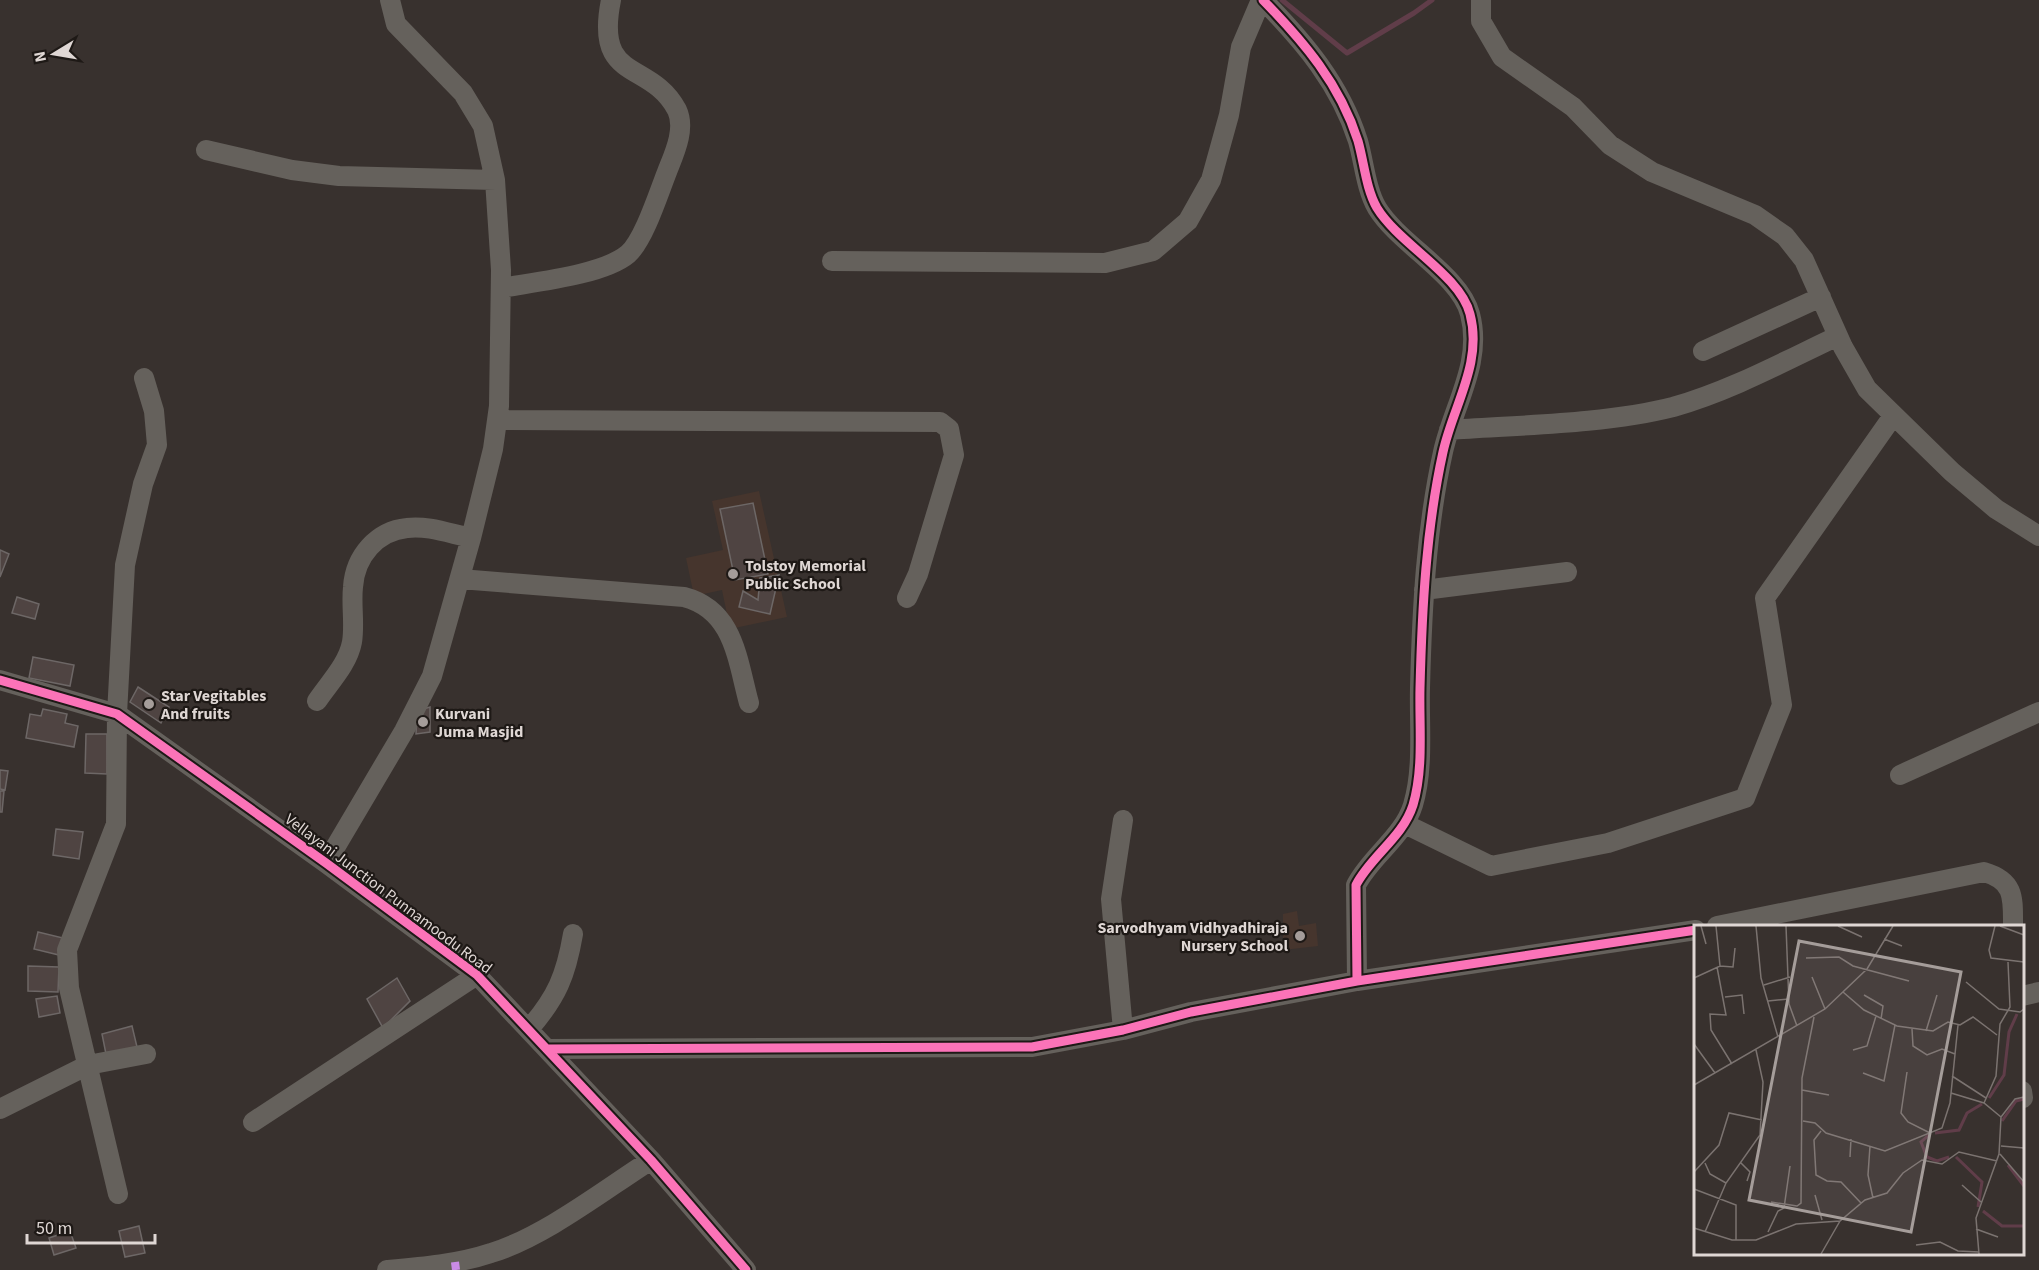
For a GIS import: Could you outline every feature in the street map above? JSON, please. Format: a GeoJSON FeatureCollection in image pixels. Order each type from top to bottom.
{"type":"FeatureCollection","features":[{"type":"Feature","properties":{"kind":"street"},"geometry":{"type":"LineString","coordinates":[[326,863],[404,731],[432,676],[471,538],[497,420],[501,288],[495,180],[483,126],[463,93],[396,24],[390,0]]}},
{"type":"Feature","properties":{"kind":"street"},"geometry":{"type":"LineString","coordinates":[[501,288],[598,269],[628,254],[646,225],[664,178],[679,137],[679,114],[667,93],[625,68],[615,56],[608,33],[611,0]]}},
{"type":"Feature","properties":{"kind":"street"},"geometry":{"type":"LineString","coordinates":[[832,261],[1105,263],[1153,251],[1188,221],[1211,180],[1229,115],[1241,47],[1262,0],[1296,34],[1327,73],[1341,96],[1358,141],[1375,206],[1394,231],[1431,263],[1457,291],[1470,312],[1472,350],[1470,373],[1443,451],[1432,516],[1424,590],[1419,784],[1405,824],[1363,871],[1356,885],[1357,981]]}},
{"type":"Feature","properties":{"kind":"street"},"geometry":{"type":"LineString","coordinates":[[1481,0],[1481,21],[1502,57],[1573,107],[1610,145],[1652,172],[1755,215],[1785,236],[1804,260],[1838,336],[1867,389],[1952,472],[1996,509],[2039,536]]}},
{"type":"Feature","properties":{"kind":"street"},"geometry":{"type":"LineString","coordinates":[[206,150],[292,170],[339,176],[495,180]]}},
{"type":"Feature","properties":{"kind":"street"},"geometry":{"type":"LineString","coordinates":[[1703,351],[1821,297]]}},
{"type":"Feature","properties":{"kind":"street"},"geometry":{"type":"LineString","coordinates":[[1449,430],[1634,415],[1675,406],[1761,373],[1838,336]]}},
{"type":"Feature","properties":{"kind":"street"},"geometry":{"type":"LineString","coordinates":[[118,1194],[69,988],[67,950],[116,824],[117,714],[125,566],[143,484],[157,445],[154,411],[144,378]]}},
{"type":"Feature","properties":{"kind":"street"},"geometry":{"type":"LineString","coordinates":[[1405,824],[1491,866],[1608,843],[1745,798],[1782,705],[1765,598],[1893,416]]}},
{"type":"Feature","properties":{"kind":"street"},"geometry":{"type":"LineString","coordinates":[[497,420],[940,422],[949,429],[954,455],[918,574],[907,597]]}},
{"type":"Feature","properties":{"kind":"street"},"geometry":{"type":"LineString","coordinates":[[317,701],[346,659],[352,642],[353,584],[361,558],[371,543],[389,532],[409,527],[471,538]]}},
{"type":"Feature","properties":{"kind":"street"},"geometry":{"type":"LineString","coordinates":[[1424,590],[1567,572]]}},
{"type":"Feature","properties":{"kind":"street"},"geometry":{"type":"LineString","coordinates":[[460,579],[684,597],[701,601],[724,623],[732,641],[749,703]]}},
{"type":"Feature","properties":{"kind":"street","name":"Vellayani Junction Punnamoodu Road"},"geometry":{"type":"LineString","coordinates":[[0,680],[117,714],[326,863],[477,975],[651,1160],[746,1270]]}},
{"type":"Feature","properties":{"kind":"street"},"geometry":{"type":"LineString","coordinates":[[1900,775],[2039,712]]}},
{"type":"Feature","properties":{"kind":"street"},"geometry":{"type":"LineString","coordinates":[[1123,820],[1110,899],[1123,1030]]}},
{"type":"Feature","properties":{"kind":"street"},"geometry":{"type":"LineString","coordinates":[[1732,925],[1984,872],[1999,876],[2010,888],[2013,925]]}},
{"type":"Feature","properties":{"kind":"street"},"geometry":{"type":"LineString","coordinates":[[548,1049],[1032,1047],[1123,1030],[1191,1012],[1357,981],[1694,930]]}},
{"type":"Feature","properties":{"kind":"street"},"geometry":{"type":"LineString","coordinates":[[529,1029],[547,1009],[559,988],[567,969],[573,934]]}},
{"type":"Feature","properties":{"kind":"street"},"geometry":{"type":"LineString","coordinates":[[253,1122],[477,975]]}},
{"type":"Feature","properties":{"kind":"street"},"geometry":{"type":"LineString","coordinates":[[2024,996],[2039,992]]}},
{"type":"Feature","properties":{"kind":"street"},"geometry":{"type":"LineString","coordinates":[[0,1109],[88,1065],[146,1054]]}},
{"type":"Feature","properties":{"kind":"street"},"geometry":{"type":"LineString","coordinates":[[387,1270],[456,1266],[493,1253],[534,1234],[651,1160]]}},
{"type":"Feature","properties":{"kind":"shaded area","name":"Tolstoy Memorial Public School"},"geometry":{"type":"Polygon","coordinates":[[[759,491],[787,617],[730,629],[722,590],[694,596],[686,558],[723,550],[712,501],[759,491]]]}},
{"type":"Feature","properties":{"kind":"shaded area","name":"Sarvodhyam Vidhyadhiraja Nursery School"},"geometry":{"type":"Polygon","coordinates":[[[1297,911],[1299,926],[1316,923],[1318,946],[1283,950],[1283,914],[1297,911]]]}},
{"type":"Feature","properties":{"kind":"building"},"geometry":{"type":"Polygon","coordinates":[[[753,503],[768,574],[735,580],[720,509],[753,503]]]}},
{"type":"Feature","properties":{"kind":"building"},"geometry":{"type":"Polygon","coordinates":[[[0,550],[9,554],[0,577],[0,550]]]}},
{"type":"Feature","properties":{"kind":"building"},"geometry":{"type":"Polygon","coordinates":[[[779,575],[770,614],[739,607],[743,591],[758,600],[760,578],[779,575]]]}},
{"type":"Feature","properties":{"kind":"building"},"geometry":{"type":"Polygon","coordinates":[[[17,597],[39,604],[35,619],[12,613],[17,597]]]}},
{"type":"Feature","properties":{"kind":"building"},"geometry":{"type":"Polygon","coordinates":[[[33,657],[74,665],[70,686],[29,678],[33,657]]]}},
{"type":"Feature","properties":{"kind":"building","name":"Star Vegitables And fruits"},"geometry":{"type":"Polygon","coordinates":[[[138,687],[169,707],[161,723],[130,702],[138,687]]]}},
{"type":"Feature","properties":{"kind":"building","name":"Kurvani Juma Masjid"},"geometry":{"type":"Polygon","coordinates":[[[430,707],[430,732],[416,734],[417,711],[430,707]]]}},
{"type":"Feature","properties":{"kind":"building"},"geometry":{"type":"Polygon","coordinates":[[[43,709],[67,714],[65,723],[78,726],[74,747],[26,738],[30,714],[41,716],[43,709]]]}},
{"type":"Feature","properties":{"kind":"building"},"geometry":{"type":"Polygon","coordinates":[[[86,734],[107,734],[107,774],[85,773],[86,734]]]}},
{"type":"Feature","properties":{"kind":"building"},"geometry":{"type":"Polygon","coordinates":[[[0,770],[8,771],[5,790],[0,789],[0,770]]]}},
{"type":"Feature","properties":{"kind":"building"},"geometry":{"type":"Polygon","coordinates":[[[0,791],[4,791],[2,812],[0,812],[0,791]]]}},
{"type":"Feature","properties":{"kind":"building"},"geometry":{"type":"Polygon","coordinates":[[[56,829],[83,832],[79,859],[53,855],[56,829]]]}},
{"type":"Feature","properties":{"kind":"building"},"geometry":{"type":"Polygon","coordinates":[[[38,932],[63,938],[59,955],[34,949],[38,932]]]}},
{"type":"Feature","properties":{"kind":"building"},"geometry":{"type":"Polygon","coordinates":[[[28,966],[59,967],[58,992],[28,991],[28,966]]]}},
{"type":"Feature","properties":{"kind":"building"},"geometry":{"type":"Polygon","coordinates":[[[397,978],[410,1001],[383,1028],[367,999],[397,978]]]}},
{"type":"Feature","properties":{"kind":"building"},"geometry":{"type":"Polygon","coordinates":[[[57,996],[60,1013],[39,1017],[36,999],[57,996]]]}},
{"type":"Feature","properties":{"kind":"building"},"geometry":{"type":"Polygon","coordinates":[[[132,1026],[137,1047],[106,1054],[102,1034],[132,1026]]]}},
{"type":"Feature","properties":{"kind":"building"},"geometry":{"type":"Polygon","coordinates":[[[139,1226],[145,1253],[125,1257],[119,1231],[139,1226]]]}},
{"type":"Feature","properties":{"kind":"building"},"geometry":{"type":"Polygon","coordinates":[[[70,1231],[76,1248],[54,1255],[49,1238],[70,1231]]]}},
{"type":"Feature","properties":{"kind":"waterway"},"geometry":{"type":"LineString","coordinates":[[1282,0],[1347,53],[1432,0]]}},
{"type":"Feature","properties":{"kind":"marked path"},"geometry":{"type":"LineString","coordinates":[[455,1262],[456,1270]]}},
{"type":"Feature","properties":{"kind":"cycle path"},"geometry":{"type":"LineString","coordinates":[[1263,0],[1293,32],[1331,82],[1358,141],[1368,184],[1377,208],[1399,234],[1454,286],[1470,314],[1473,332],[1470,367],[1443,452],[1429,540],[1422,629],[1419,776],[1413,805],[1402,827],[1356,885],[1357,981]]}},
{"type":"Feature","properties":{"kind":"cycle path"},"geometry":{"type":"LineString","coordinates":[[0,680],[117,714],[326,863],[477,975],[651,1160],[746,1270]]}},
{"type":"Feature","properties":{"kind":"cycle path"},"geometry":{"type":"LineString","coordinates":[[547,1049],[1032,1047],[1123,1030],[1191,1012],[1357,981],[1694,930]]}},
{"type":"Feature","properties":{"kind":"place","name":"Tolstoy Memorial Public School"},"geometry":{"type":"Point","coordinates":[733,574]}},
{"type":"Feature","properties":{"kind":"place","name":"Star Vegitables And fruits"},"geometry":{"type":"Point","coordinates":[149,704]}},
{"type":"Feature","properties":{"kind":"place","name":"Kurvani Juma Masjid"},"geometry":{"type":"Point","coordinates":[423,722]}},
{"type":"Feature","properties":{"kind":"place","name":"Sarvodhyam Vidhyadhiraja Nursery School"},"geometry":{"type":"Point","coordinates":[1300,936]}}]}
